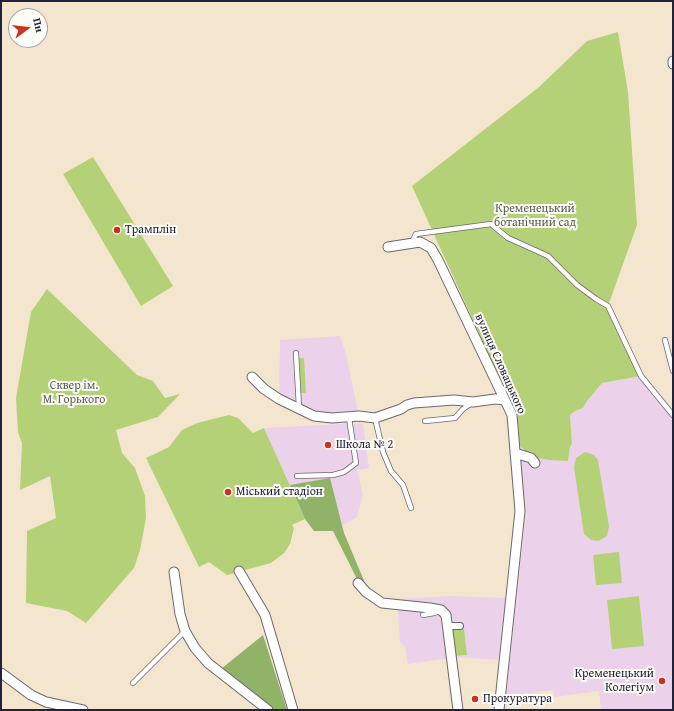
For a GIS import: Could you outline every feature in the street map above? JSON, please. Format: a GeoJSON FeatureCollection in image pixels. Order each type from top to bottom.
{"type":"FeatureCollection","features":[{"type":"Feature","properties":{"kind":"street","name":"вулиця Словацького"},"geometry":{"type":"LineString","coordinates":[[388,247],[420,242],[431,248],[505,400],[513,422],[520,511],[499,710]]}},
{"type":"Feature","properties":{"kind":"street"},"geometry":{"type":"LineString","coordinates":[[252,377],[264,389],[279,399],[314,416],[332,418],[349,418],[359,416],[375,418],[414,403],[454,400],[474,402],[494,399],[505,400]]}},
{"type":"Feature","properties":{"kind":"street"},"geometry":{"type":"LineString","coordinates":[[515,454],[531,458],[535,463]]}},
{"type":"Feature","properties":{"kind":"street"},"geometry":{"type":"LineString","coordinates":[[240,571],[265,615],[293,710]]}},
{"type":"Feature","properties":{"kind":"street"},"geometry":{"type":"LineString","coordinates":[[174,572],[180,614],[185,631],[195,648],[208,663],[268,710]]}},
{"type":"Feature","properties":{"kind":"street"},"geometry":{"type":"LineString","coordinates":[[358,583],[366,592],[382,603],[441,610],[446,615],[458,710]]}},
{"type":"Feature","properties":{"kind":"street"},"geometry":{"type":"LineString","coordinates":[[447,626],[460,626]]}},
{"type":"Feature","properties":{"kind":"street"},"geometry":{"type":"LineString","coordinates":[[1,673],[31,695],[46,702],[49,707],[83,710]]}},
{"type":"Feature","properties":{"kind":"lane"},"geometry":{"type":"LineString","coordinates":[[411,244],[416,234],[491,224],[508,238],[548,256],[578,285],[608,306],[641,376],[673,415]]}},
{"type":"Feature","properties":{"kind":"lane"},"geometry":{"type":"LineString","coordinates":[[665,340],[673,371]]}},
{"type":"Feature","properties":{"kind":"lane"},"geometry":{"type":"LineString","coordinates":[[296,353],[298,407]]}},
{"type":"Feature","properties":{"kind":"lane"},"geometry":{"type":"LineString","coordinates":[[425,421],[455,418],[463,409],[474,402]]}},
{"type":"Feature","properties":{"kind":"lane"},"geometry":{"type":"LineString","coordinates":[[297,476],[333,475],[344,472],[356,463],[349,418]]}},
{"type":"Feature","properties":{"kind":"lane"},"geometry":{"type":"LineString","coordinates":[[375,418],[383,452],[392,471],[403,485],[411,508]]}},
{"type":"Feature","properties":{"kind":"lane"},"geometry":{"type":"LineString","coordinates":[[423,615],[441,610]]}},
{"type":"Feature","properties":{"kind":"lane"},"geometry":{"type":"LineString","coordinates":[[133,683],[185,631]]}},
{"type":"Feature","properties":{"kind":"shaded area"},"geometry":{"type":"Polygon","coordinates":[[[340,336],[346,354],[359,416],[332,418],[279,399],[280,340],[340,336]]]}},
{"type":"Feature","properties":{"kind":"shaded area"},"geometry":{"type":"Polygon","coordinates":[[[641,376],[673,415],[673,710],[601,710],[599,691],[554,697],[553,690],[506,696],[526,511],[519,445],[526,451],[532,452],[538,458],[568,461],[572,443],[570,415],[583,408],[602,383],[641,376]]]}},
{"type":"Feature","properties":{"kind":"shaded area"},"geometry":{"type":"Polygon","coordinates":[[[363,423],[369,468],[357,470],[363,495],[357,517],[333,531],[314,531],[305,519],[264,428],[363,423]]]}},
{"type":"Feature","properties":{"kind":"shaded area"},"geometry":{"type":"Polygon","coordinates":[[[451,596],[506,598],[498,660],[456,657],[408,664],[405,647],[400,642],[397,599],[451,596]]]}},
{"type":"Feature","properties":{"kind":"green space","name":"Кременецький ботанічний сад"},"geometry":{"type":"Polygon","coordinates":[[[618,32],[628,92],[637,225],[608,306],[641,376],[602,383],[583,408],[570,415],[572,443],[568,461],[549,460],[538,458],[532,452],[526,451],[519,445],[517,417],[412,186],[539,87],[587,41],[618,32]]]}},
{"type":"Feature","properties":{"kind":"green space","name":"Трамплін"},"geometry":{"type":"Polygon","coordinates":[[[93,157],[173,286],[141,306],[63,174],[93,157]]]}},
{"type":"Feature","properties":{"kind":"green space","name":"Сквер ім. М. Горького"},"geometry":{"type":"Polygon","coordinates":[[[47,289],[137,375],[153,381],[165,398],[180,394],[158,417],[116,430],[122,453],[135,468],[145,496],[146,518],[140,550],[134,568],[86,623],[67,611],[26,603],[27,531],[56,518],[50,476],[20,490],[22,443],[18,432],[16,398],[31,312],[47,289]]]}},
{"type":"Feature","properties":{"kind":"green space"},"geometry":{"type":"Polygon","coordinates":[[[299,358],[304,358],[306,393],[301,393],[299,358]]]}},
{"type":"Feature","properties":{"kind":"green space","name":"Міський стадіон"},"geometry":{"type":"Polygon","coordinates":[[[229,415],[238,418],[253,433],[264,428],[305,519],[292,525],[294,528],[290,544],[284,553],[271,563],[227,575],[209,562],[199,567],[146,458],[169,447],[182,430],[197,423],[229,415]]]}},
{"type":"Feature","properties":{"kind":"green space"},"geometry":{"type":"Polygon","coordinates":[[[585,452],[594,455],[598,460],[609,526],[607,536],[598,541],[591,540],[584,534],[574,467],[576,458],[585,452]]]}},
{"type":"Feature","properties":{"kind":"green space"},"geometry":{"type":"Polygon","coordinates":[[[330,478],[344,533],[365,583],[359,583],[333,531],[314,531],[305,519],[290,485],[330,478]]]}},
{"type":"Feature","properties":{"kind":"green space"},"geometry":{"type":"Polygon","coordinates":[[[619,552],[622,583],[596,585],[593,555],[619,552]]]}},
{"type":"Feature","properties":{"kind":"green space"},"geometry":{"type":"Polygon","coordinates":[[[639,596],[644,646],[612,649],[607,600],[639,596]]]}},
{"type":"Feature","properties":{"kind":"green space"},"geometry":{"type":"Polygon","coordinates":[[[464,629],[467,655],[452,656],[449,630],[464,629]]]}},
{"type":"Feature","properties":{"kind":"green space"},"geometry":{"type":"Polygon","coordinates":[[[263,635],[287,710],[274,710],[221,669],[263,635]]]}},
{"type":"Feature","properties":{"kind":"place","name":"Трамплін"},"geometry":{"type":"Point","coordinates":[117,230]}},
{"type":"Feature","properties":{"kind":"place","name":"Школа № 2"},"geometry":{"type":"Point","coordinates":[328,445]}},
{"type":"Feature","properties":{"kind":"place","name":"Міський стадіон"},"geometry":{"type":"Point","coordinates":[228,492]}},
{"type":"Feature","properties":{"kind":"place","name":"Кременецький Колегіум"},"geometry":{"type":"Point","coordinates":[662,681]}},
{"type":"Feature","properties":{"kind":"place","name":"Прокуратура"},"geometry":{"type":"Point","coordinates":[475,699]}}]}
